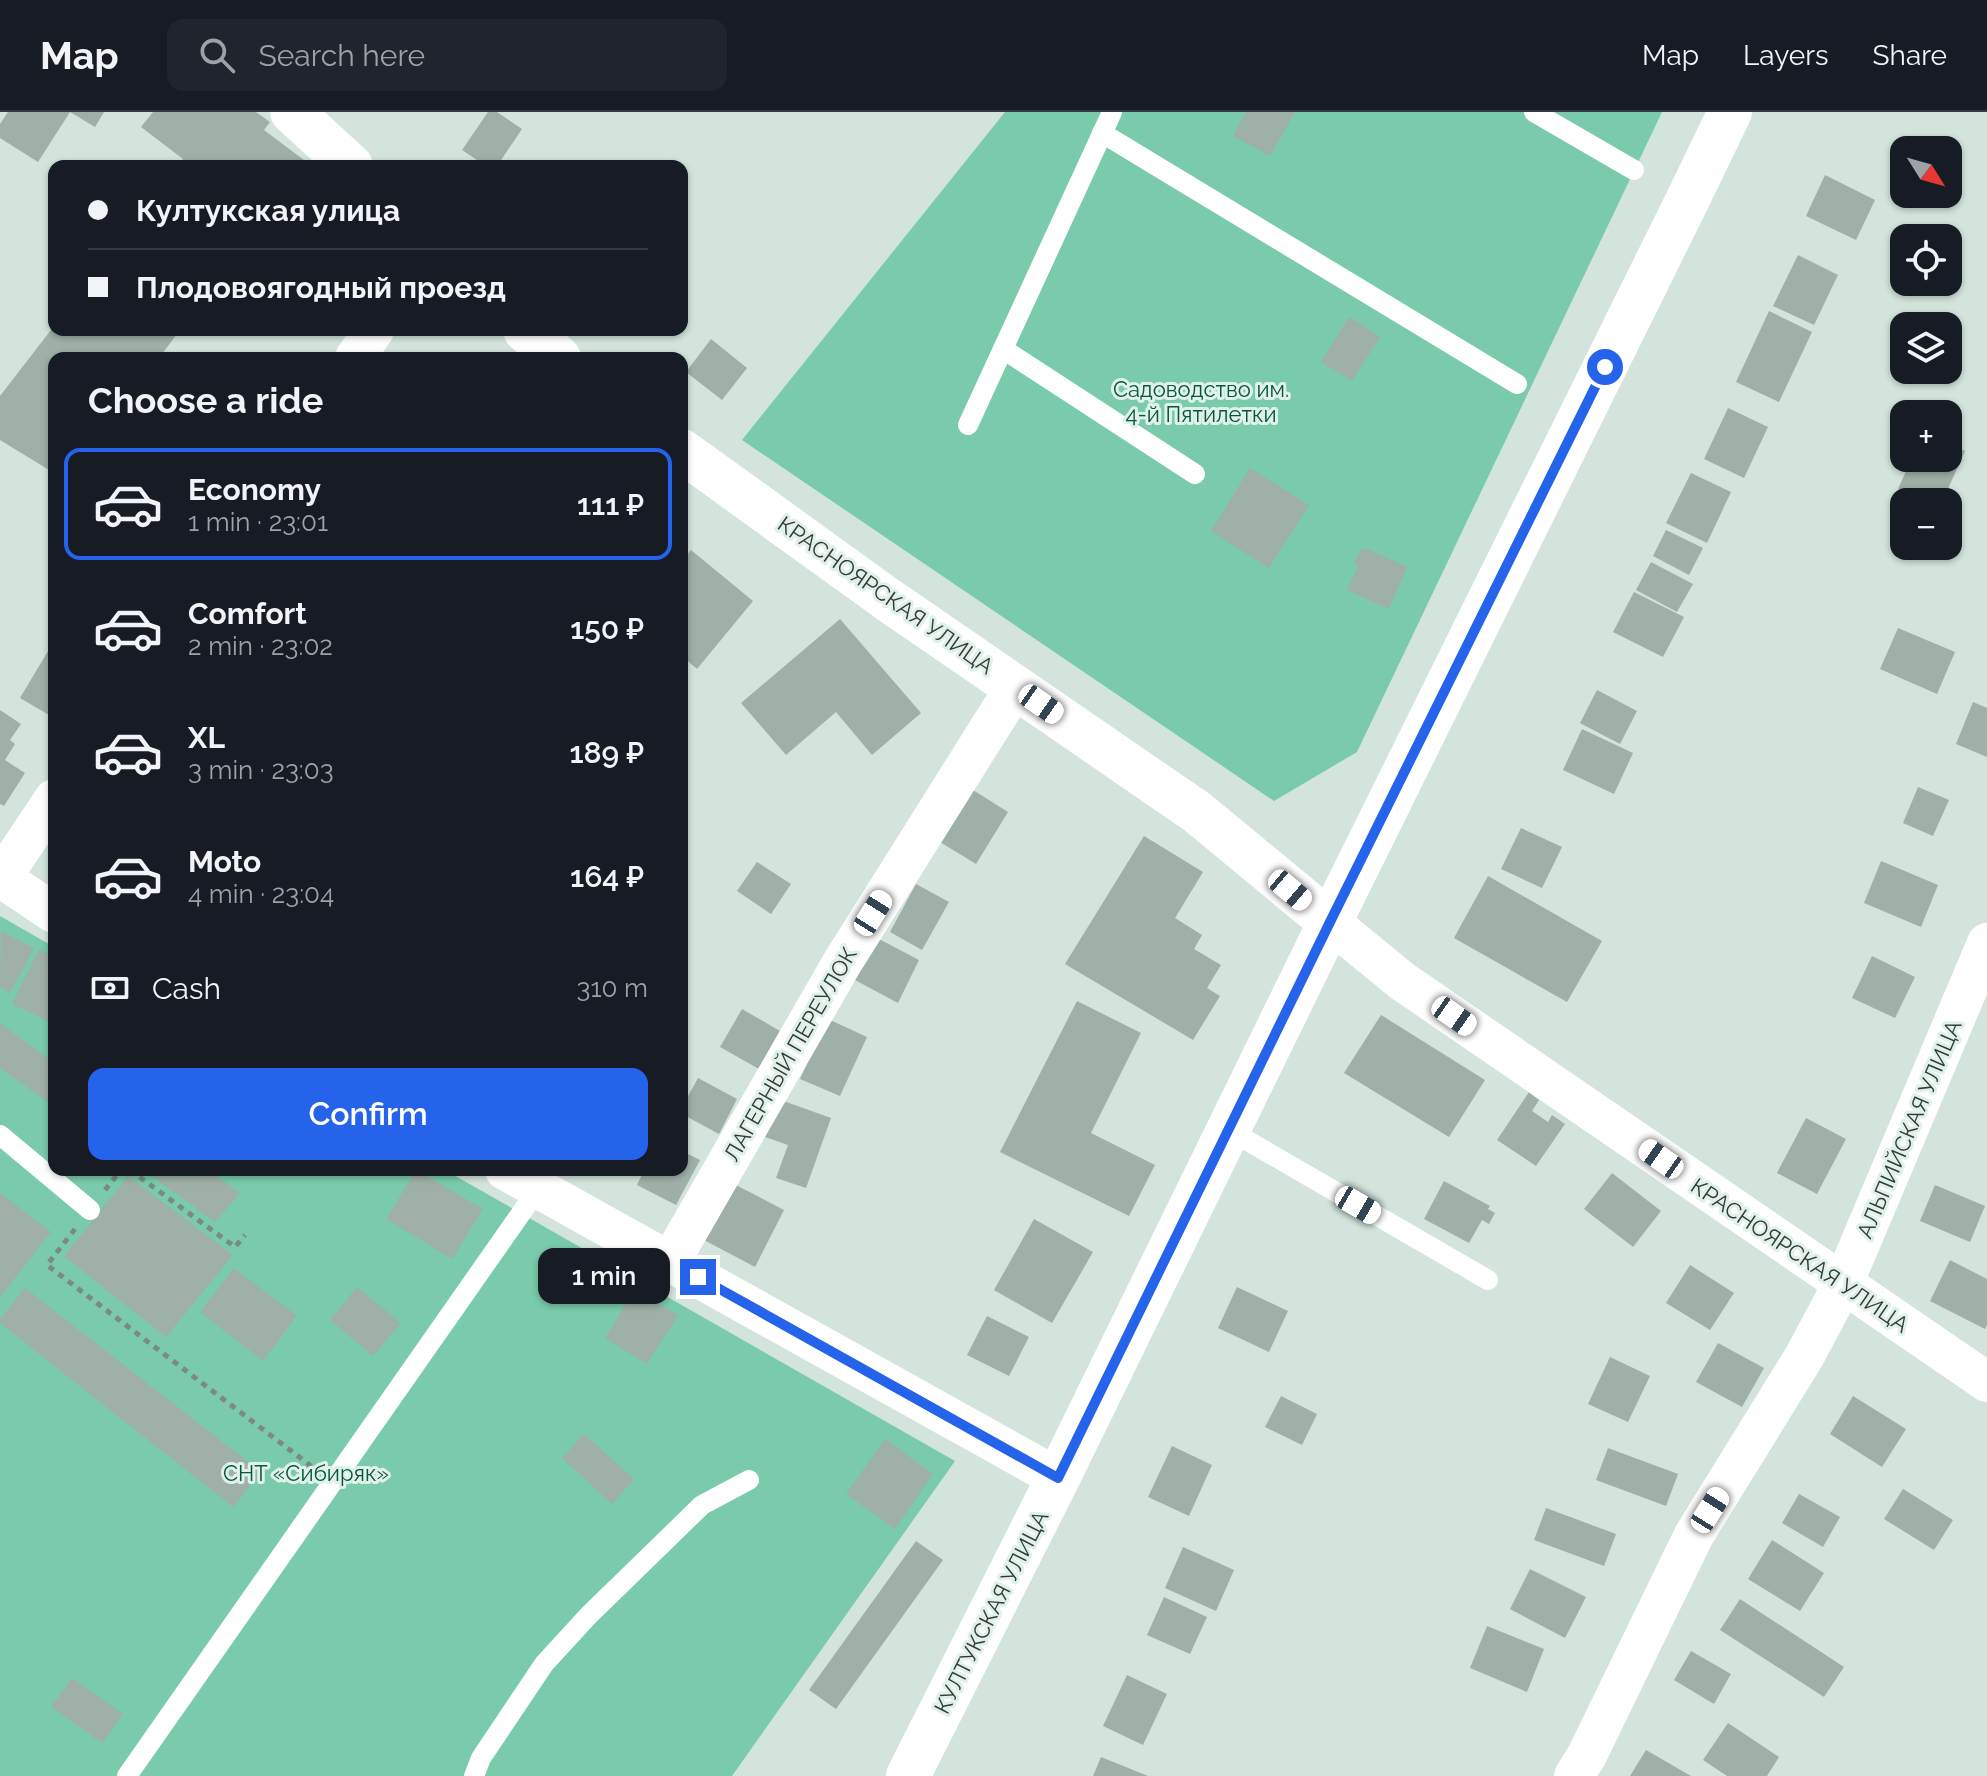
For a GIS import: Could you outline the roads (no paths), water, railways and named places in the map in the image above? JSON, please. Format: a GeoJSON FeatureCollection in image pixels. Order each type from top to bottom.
{"type":"FeatureCollection","features":[{"type":"Feature","properties":{"kind":"main road"},"geometry":{"type":"LineString","coordinates":[[292,112],[344,160]]}},
{"type":"Feature","properties":{"kind":"main road","name":"КУЛТУКСКАЯ УЛИЦА"},"geometry":{"type":"LineString","coordinates":[[908,1776],[1058,1478],[1730,112]]}},
{"type":"Feature","properties":{"kind":"main road"},"geometry":{"type":"LineString","coordinates":[[532,336],[552,352]]}},
{"type":"Feature","properties":{"kind":"main road","name":"КРАСНОЯРСКАЯ УЛИЦА"},"geometry":{"type":"LineString","coordinates":[[688,455],[887,599],[1197,812],[1330,922]]}},
{"type":"Feature","properties":{"kind":"street","name":"ЛАГЕРНЫЙ ПЕРЕУЛОК"},"geometry":{"type":"LineString","coordinates":[[670,1262],[842,963],[1016,686]]}},
{"type":"Feature","properties":{"kind":"street"},"geometry":{"type":"LineString","coordinates":[[48,808],[0,878],[48,909]]}},
{"type":"Feature","properties":{"kind":"street","name":"КРАСНОЯРСКАЯ УЛИЦА"},"geometry":{"type":"LineString","coordinates":[[1330,922],[1402,981],[1987,1382]]}},
{"type":"Feature","properties":{"kind":"street","name":"АЛЬПИЙСКАЯ УЛИЦА"},"geometry":{"type":"LineString","coordinates":[[1574,1776],[1694,1535],[1804,1357],[1843,1284],[1987,943]]}},
{"type":"Feature","properties":{"kind":"street"},"geometry":{"type":"LineString","coordinates":[[521,1179],[1058,1478]]}},
{"type":"Feature","properties":{"kind":"lane"},"geometry":{"type":"LineString","coordinates":[[968,425],[1112,112]]}},
{"type":"Feature","properties":{"kind":"lane"},"geometry":{"type":"LineString","coordinates":[[1534,112],[1634,170]]}},
{"type":"Feature","properties":{"kind":"lane"},"geometry":{"type":"LineString","coordinates":[[1102,133],[1517,384]]}},
{"type":"Feature","properties":{"kind":"lane"},"geometry":{"type":"LineString","coordinates":[[1003,349],[1195,474]]}},
{"type":"Feature","properties":{"kind":"lane"},"geometry":{"type":"LineString","coordinates":[[1229,1130],[1488,1280]]}},
{"type":"Feature","properties":{"kind":"lane"},"geometry":{"type":"LineString","coordinates":[[0,1135],[48,1175]]}},
{"type":"Feature","properties":{"kind":"lane"},"geometry":{"type":"LineString","coordinates":[[49,1176],[90,1210]]}},
{"type":"Feature","properties":{"kind":"lane"},"geometry":{"type":"LineString","coordinates":[[127,1776],[521,1179]]}},
{"type":"Feature","properties":{"kind":"lane"},"geometry":{"type":"LineString","coordinates":[[474,1776],[481,1758],[544,1664],[588,1616],[702,1505],[749,1480]]}},
{"type":"Feature","properties":{"kind":"park label","name":"Садоводство им. 4-й Пятилетки"},"geometry":{"type":"Point","coordinates":[1201,402]}},
{"type":"Feature","properties":{"kind":"park label","name":"СНТ «Сибиряк»"},"geometry":{"type":"Point","coordinates":[306,1473]}}]}
